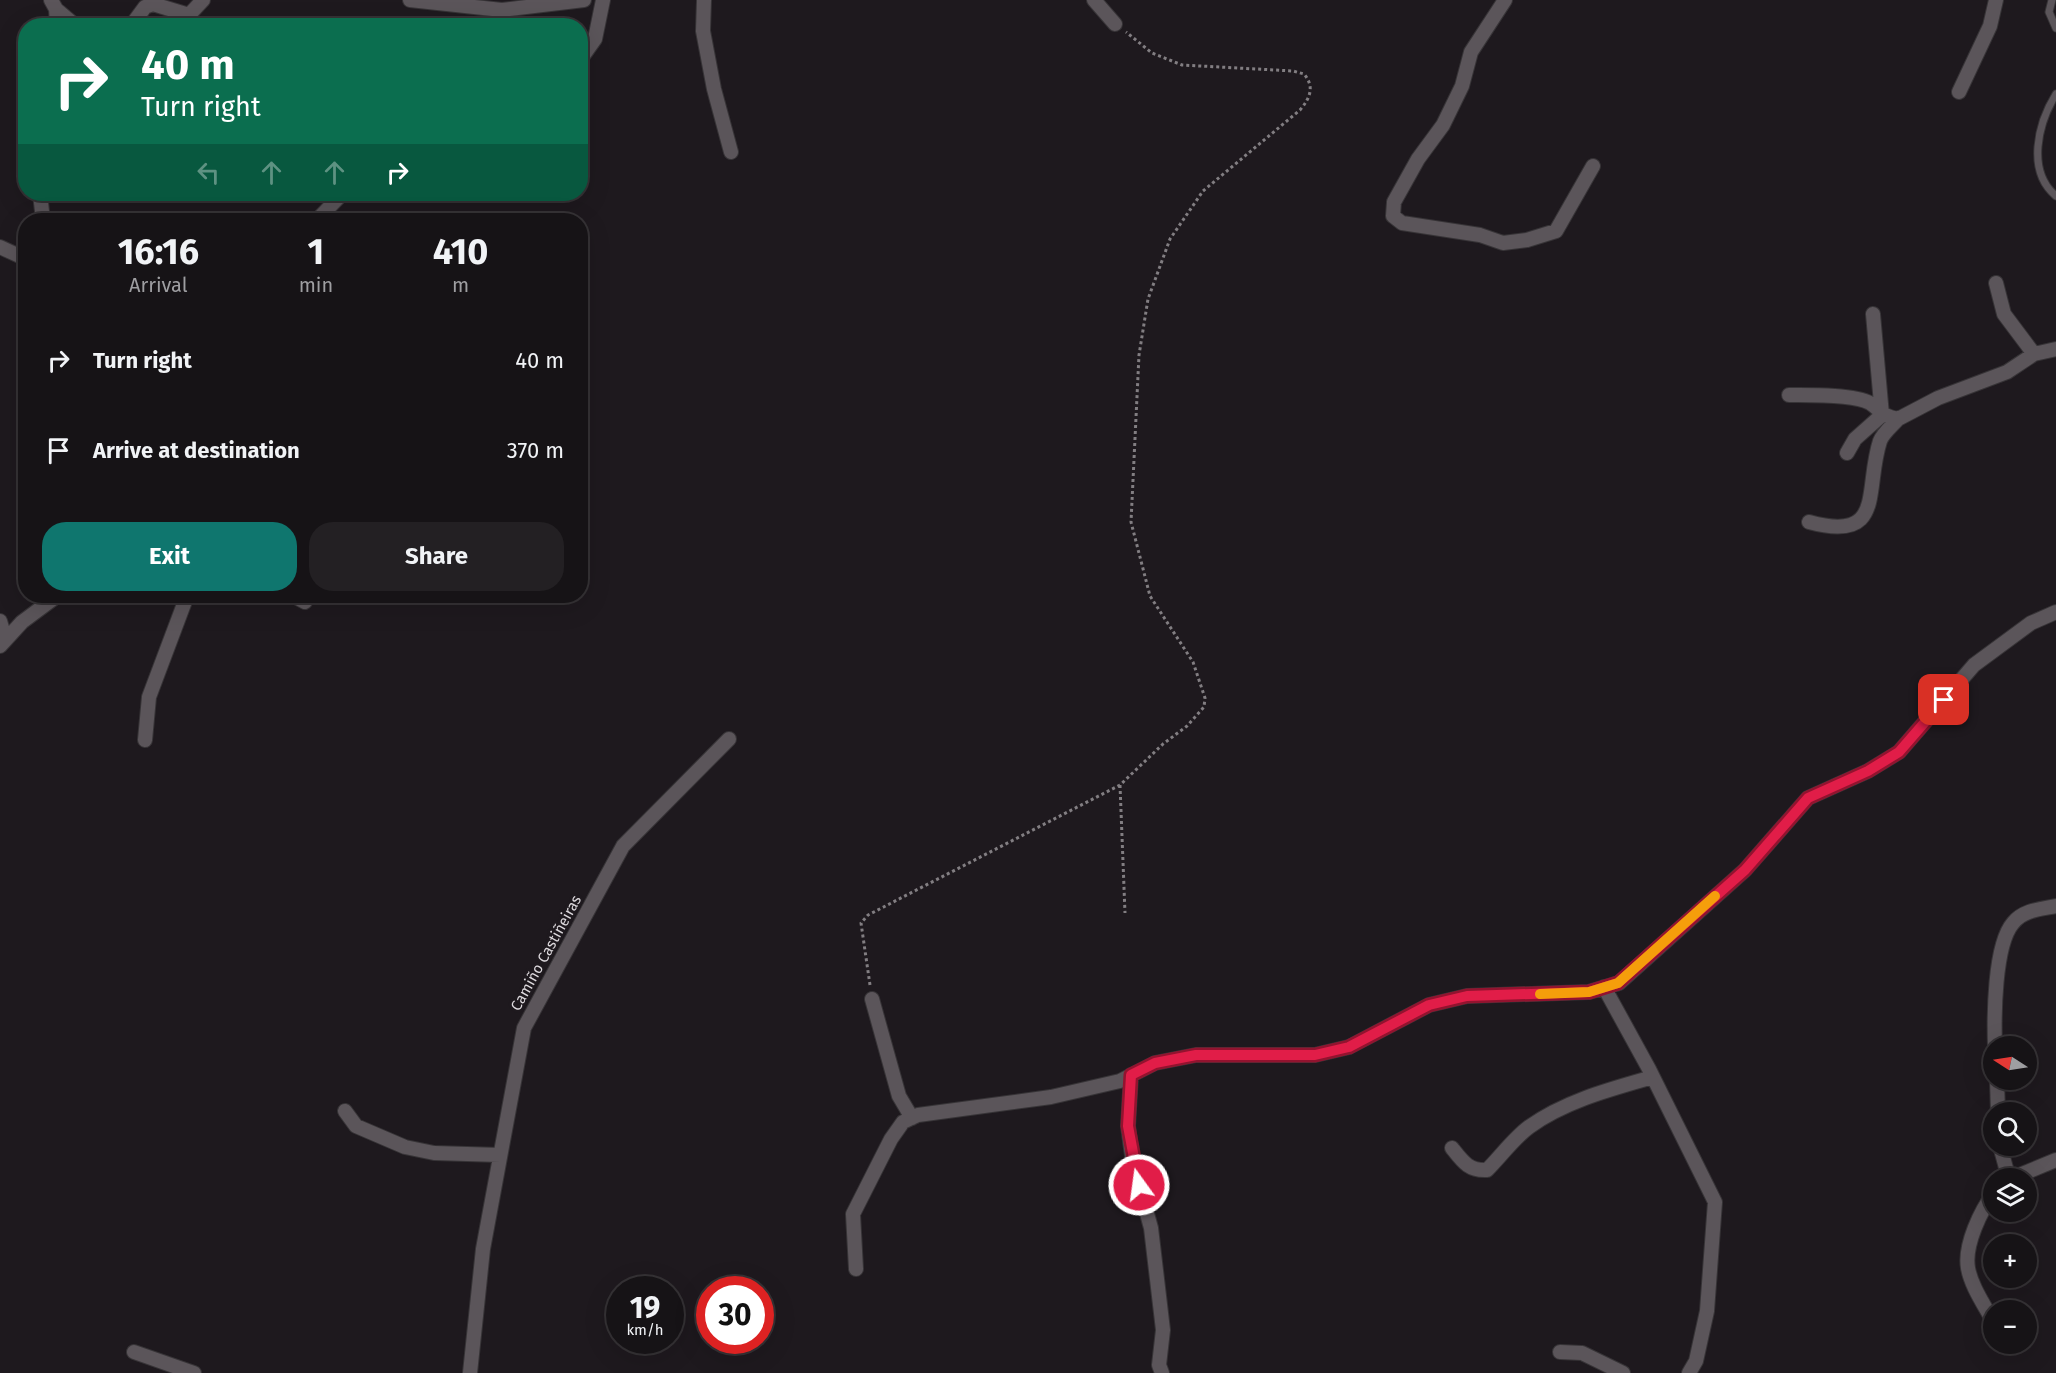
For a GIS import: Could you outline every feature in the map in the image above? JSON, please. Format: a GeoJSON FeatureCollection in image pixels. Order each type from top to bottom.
{"type":"FeatureCollection","features":[{"type":"Feature","properties":{"kind":"street"},"geometry":{"type":"LineString","coordinates":[[138,18],[153,4],[189,15],[203,0]]}},
{"type":"Feature","properties":{"kind":"street"},"geometry":{"type":"LineString","coordinates":[[410,0],[502,10],[584,0]]}},
{"type":"Feature","properties":{"kind":"street"},"geometry":{"type":"LineString","coordinates":[[588,49],[595,39],[603,0]]}},
{"type":"Feature","properties":{"kind":"street"},"geometry":{"type":"LineString","coordinates":[[704,0],[703,32],[731,152]]}},
{"type":"Feature","properties":{"kind":"street"},"geometry":{"type":"LineString","coordinates":[[1094,0],[1115,24]]}},
{"type":"Feature","properties":{"kind":"street"},"geometry":{"type":"LineString","coordinates":[[1505,0],[1471,52],[1462,86],[1443,124],[1418,159],[1394,202],[1393,216],[1402,224],[1480,235],[1503,243],[1527,240],[1556,231],[1593,166]]}},
{"type":"Feature","properties":{"kind":"street"},"geometry":{"type":"LineString","coordinates":[[1959,92],[1990,26],[1996,0]]}},
{"type":"Feature","properties":{"kind":"street"},"geometry":{"type":"LineString","coordinates":[[53,5],[67,18]]}},
{"type":"Feature","properties":{"kind":"street"},"geometry":{"type":"LineString","coordinates":[[323,213],[335,201]]}},
{"type":"Feature","properties":{"kind":"street"},"geometry":{"type":"LineString","coordinates":[[0,247],[18,255]]}},
{"type":"Feature","properties":{"kind":"street"},"geometry":{"type":"LineString","coordinates":[[1996,283],[2004,314],[2034,354]]}},
{"type":"Feature","properties":{"kind":"street"},"geometry":{"type":"LineString","coordinates":[[1873,314],[1882,415]]}},
{"type":"Feature","properties":{"kind":"street"},"geometry":{"type":"LineString","coordinates":[[1809,522],[1833,528],[1850,527],[1862,518],[1871,498],[1880,438],[1898,419],[1938,398],[2007,372],[2034,354],[2056,349]]}},
{"type":"Feature","properties":{"kind":"street"},"geometry":{"type":"LineString","coordinates":[[1789,395],[1827,395],[1869,403],[1882,415],[1898,419]]}},
{"type":"Feature","properties":{"kind":"street"},"geometry":{"type":"LineString","coordinates":[[1847,453],[1855,439],[1882,415]]}},
{"type":"Feature","properties":{"kind":"street"},"geometry":{"type":"LineString","coordinates":[[2,642],[49,603]]}},
{"type":"Feature","properties":{"kind":"street"},"geometry":{"type":"LineString","coordinates":[[145,740],[149,697],[184,603]]}},
{"type":"Feature","properties":{"kind":"street"},"geometry":{"type":"LineString","coordinates":[[856,1269],[853,1214],[891,1139],[903,1122],[912,1118],[1051,1097],[1120,1081],[1155,1063],[1196,1055],[1315,1055],[1349,1047],[1429,1005],[1467,996],[1589,992],[1618,983],[1745,870],[1808,798],[1868,771],[1899,752],[1974,665],[2031,623],[2056,612]]}},
{"type":"Feature","properties":{"kind":"street"},"geometry":{"type":"LineString","coordinates":[[0,621],[2,642]]}},
{"type":"Feature","properties":{"kind":"street","name":"Camiño Castiñeiras"},"geometry":{"type":"LineString","coordinates":[[470,1373],[483,1249],[524,1028],[623,846],[729,739]]}},
{"type":"Feature","properties":{"kind":"street"},"geometry":{"type":"LineString","coordinates":[[1995,1036],[1997,990],[2003,944],[2013,923],[2028,912],[2056,906]]}},
{"type":"Feature","properties":{"kind":"street"},"geometry":{"type":"LineString","coordinates":[[1604,987],[1653,1077],[1715,1202],[1707,1311],[1696,1361],[1689,1373]]}},
{"type":"Feature","properties":{"kind":"street"},"geometry":{"type":"LineString","coordinates":[[872,999],[899,1096],[912,1118]]}},
{"type":"Feature","properties":{"kind":"street"},"geometry":{"type":"LineString","coordinates":[[1131,1075],[1128,1126],[1133,1163],[1151,1228],[1163,1330],[1159,1365],[1162,1373]]}},
{"type":"Feature","properties":{"kind":"street"},"geometry":{"type":"LineString","coordinates":[[1452,1148],[1466,1166],[1477,1170],[1488,1170],[1528,1128],[1547,1116],[1597,1094],[1653,1077]]}},
{"type":"Feature","properties":{"kind":"street"},"geometry":{"type":"LineString","coordinates":[[345,1111],[356,1126],[405,1147],[434,1153],[500,1155]]}},
{"type":"Feature","properties":{"kind":"street"},"geometry":{"type":"LineString","coordinates":[[2037,1168],[2056,1160]]}},
{"type":"Feature","properties":{"kind":"street"},"geometry":{"type":"LineString","coordinates":[[1983,1211],[1979,1218],[1967,1267],[1983,1300]]}},
{"type":"Feature","properties":{"kind":"street"},"geometry":{"type":"LineString","coordinates":[[134,1352],[194,1373]]}},
{"type":"Feature","properties":{"kind":"street"},"geometry":{"type":"LineString","coordinates":[[1560,1352],[1582,1353],[1623,1373]]}},
{"type":"Feature","properties":{"kind":"lane"},"geometry":{"type":"LineString","coordinates":[[2052,0],[2049,12],[2056,28]]}},
{"type":"Feature","properties":{"kind":"lane"},"geometry":{"type":"LineString","coordinates":[[2055,101],[2042,120],[2038,154],[2043,180],[2056,196]]}},
{"type":"Feature","properties":{"kind":"path"},"geometry":{"type":"LineString","coordinates":[[872,999],[861,934],[861,923],[868,915],[1120,785],[1204,707],[1205,698],[1193,662],[1150,596],[1131,522],[1139,355],[1148,299],[1170,239],[1203,191],[1300,110],[1308,100],[1311,89],[1304,74],[1293,71],[1182,65],[1152,53],[1115,24]]}},
{"type":"Feature","properties":{"kind":"path"},"geometry":{"type":"LineString","coordinates":[[1120,785],[1125,914]]}},
{"type":"Feature","properties":{"kind":"slow traffic"},"geometry":{"type":"LineString","coordinates":[[1540,994],[1589,992],[1618,983],[1715,896]]}},
{"type":"Feature","properties":{"kind":"route"},"geometry":{"type":"LineString","coordinates":[[1139,1185],[1133,1163],[1128,1126],[1131,1075],[1155,1063],[1196,1055],[1315,1055],[1349,1047],[1429,1005],[1467,996],[1589,992],[1618,983],[1745,870],[1808,798],[1868,771],[1899,752],[1944,700]]}}]}
